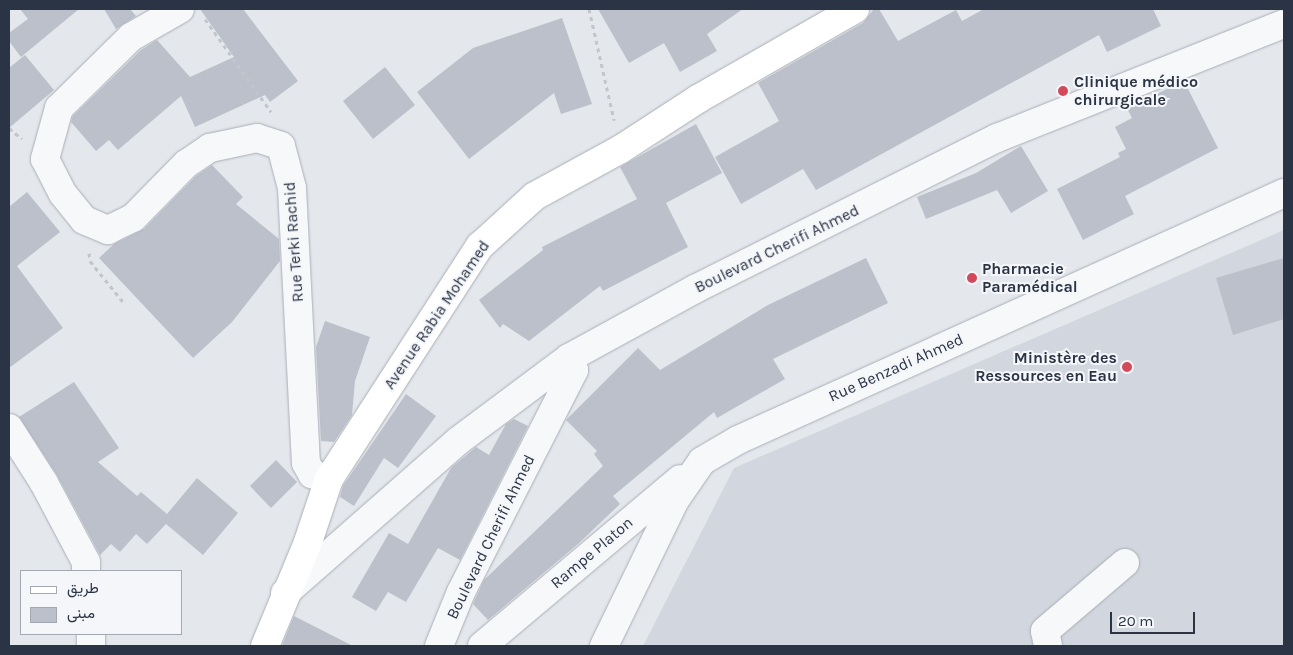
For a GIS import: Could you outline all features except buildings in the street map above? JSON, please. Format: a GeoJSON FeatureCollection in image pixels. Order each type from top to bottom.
{"type":"FeatureCollection","features":[{"type":"Feature","properties":{"kind":"main road","name":"Avenue Rabia Mohamed"},"geometry":{"type":"LineString","coordinates":[[265,646],[285,593],[308,542],[329,479],[480,246],[534,196],[620,149],[698,99],[855,9]]}},
{"type":"Feature","properties":{"kind":"street"},"geometry":{"type":"LineString","coordinates":[[192,13],[132,37],[59,108],[45,159],[63,194],[84,220],[108,230],[133,218],[186,164],[210,148],[257,138],[281,146]]}},
{"type":"Feature","properties":{"kind":"street","name":"Boulevard Cherifi Ahmed"},"geometry":{"type":"LineString","coordinates":[[439,646],[462,592],[574,370],[569,358],[695,289],[997,138],[1284,24]]}},
{"type":"Feature","properties":{"kind":"street","name":"Rue Terki Rachid"},"geometry":{"type":"LineString","coordinates":[[281,146],[292,188],[306,463],[312,474],[329,479]]}},
{"type":"Feature","properties":{"kind":"street","name":"Rue Benzadi Ahmed"},"geometry":{"type":"LineString","coordinates":[[604,646],[675,500],[702,460],[738,440],[1284,193]]}},
{"type":"Feature","properties":{"kind":"street"},"geometry":{"type":"LineString","coordinates":[[285,593],[458,441],[569,358]]}},
{"type":"Feature","properties":{"kind":"street"},"geometry":{"type":"LineString","coordinates":[[9,428],[44,483],[86,562],[86,570]]}},
{"type":"Feature","properties":{"kind":"street","name":"Rampe Platon"},"geometry":{"type":"LineString","coordinates":[[482,646],[702,460]]}},
{"type":"Feature","properties":{"kind":"street"},"geometry":{"type":"LineString","coordinates":[[1048,646],[1045,631],[1125,563]]}},
{"type":"Feature","properties":{"kind":"path"},"geometry":{"type":"LineString","coordinates":[[590,9],[620,149]]}},
{"type":"Feature","properties":{"kind":"path"},"geometry":{"type":"LineString","coordinates":[[192,13],[272,113],[281,146]]}},
{"type":"Feature","properties":{"kind":"path"},"geometry":{"type":"LineString","coordinates":[[84,220],[90,261],[124,303]]}},
{"type":"Feature","properties":{"kind":"shaded area","name":"Ministère des Ressources en Eau"},"geometry":{"type":"Polygon","coordinates":[[[1284,230],[1284,646],[643,646],[734,468],[1284,230]]]}},
{"type":"Feature","properties":{"kind":"place","name":"Clinique médico chirurgicale"},"geometry":{"type":"Point","coordinates":[1063,91]}},
{"type":"Feature","properties":{"kind":"place","name":"Pharmacie Paramédical"},"geometry":{"type":"Point","coordinates":[972,278]}},
{"type":"Feature","properties":{"kind":"place","name":"Ministère des Ressources en Eau"},"geometry":{"type":"Point","coordinates":[1127,367]}}]}
